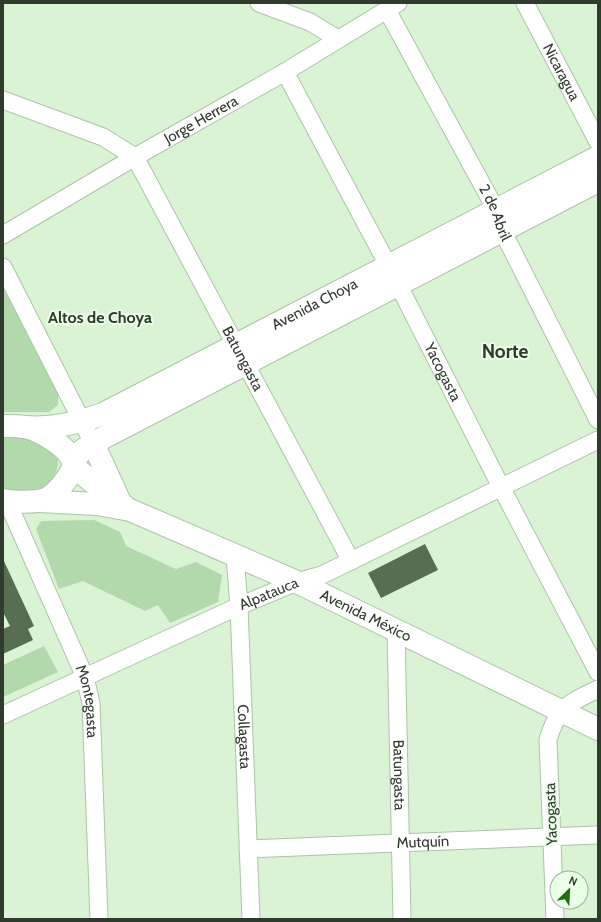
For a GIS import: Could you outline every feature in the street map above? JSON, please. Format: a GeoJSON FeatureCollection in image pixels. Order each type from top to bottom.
{"type":"FeatureCollection","features":[{"type":"Feature","properties":{"kind":"main road","name":"Avenida Choya"},"geometry":{"type":"LineString","coordinates":[[39,501],[46,499],[56,491],[67,477],[80,452],[93,443],[240,355],[499,220],[598,158]]}},
{"type":"Feature","properties":{"kind":"main road","name":"Avenida Choya"},"geometry":{"type":"LineString","coordinates":[[499,220],[598,181]]}},
{"type":"Feature","properties":{"kind":"main road","name":"Avenida Choya"},"geometry":{"type":"LineString","coordinates":[[3,426],[49,428],[65,426],[82,421],[103,414],[240,355]]}},
{"type":"Feature","properties":{"kind":"main road","name":"Avenida México"},"geometry":{"type":"LineString","coordinates":[[25,427],[42,433],[54,441],[66,451],[73,464],[106,493],[125,507],[297,582],[598,729]]}},
{"type":"Feature","properties":{"kind":"main road"},"geometry":{"type":"LineString","coordinates":[[93,443],[125,507]]}},
{"type":"Feature","properties":{"kind":"main road","name":"Avenida México"},"geometry":{"type":"LineString","coordinates":[[5,500],[97,504],[125,507]]}},
{"type":"Feature","properties":{"kind":"street"},"geometry":{"type":"LineString","coordinates":[[260,3],[310,22],[338,39]]}},
{"type":"Feature","properties":{"kind":"street","name":"Nicaragua"},"geometry":{"type":"LineString","coordinates":[[525,3],[598,142]]}},
{"type":"Feature","properties":{"kind":"street","name":"Jorge Herrera"},"geometry":{"type":"LineString","coordinates":[[3,234],[285,72],[392,6]]}},
{"type":"Feature","properties":{"kind":"street","name":"2 de Abril"},"geometry":{"type":"LineString","coordinates":[[392,6],[598,420]]}},
{"type":"Feature","properties":{"kind":"street","name":"Yacogasta"},"geometry":{"type":"LineString","coordinates":[[285,72],[394,275],[501,487],[598,672]]}},
{"type":"Feature","properties":{"kind":"street"},"geometry":{"type":"LineString","coordinates":[[3,100],[103,137],[135,157]]}},
{"type":"Feature","properties":{"kind":"street","name":"Batungasta"},"geometry":{"type":"LineString","coordinates":[[135,157],[351,561]]}},
{"type":"Feature","properties":{"kind":"street"},"geometry":{"type":"LineString","coordinates":[[3,267],[93,443]]}},
{"type":"Feature","properties":{"kind":"street","name":"Alpatauca"},"geometry":{"type":"LineString","coordinates":[[3,715],[239,606],[297,582],[322,575],[598,440]]}},
{"type":"Feature","properties":{"kind":"street","name":"Montegasta"},"geometry":{"type":"LineString","coordinates":[[5,500],[85,677],[91,703],[99,919]]}},
{"type":"Feature","properties":{"kind":"street","name":"Collagasta"},"geometry":{"type":"LineString","coordinates":[[235,556],[239,606],[251,919]]}},
{"type":"Feature","properties":{"kind":"street","name":"Batungasta"},"geometry":{"type":"LineString","coordinates":[[396,631],[402,919]]}},
{"type":"Feature","properties":{"kind":"street"},"geometry":{"type":"LineString","coordinates":[[561,711],[582,697],[598,689]]}},
{"type":"Feature","properties":{"kind":"street","name":"Yacogasta"},"geometry":{"type":"LineString","coordinates":[[555,919],[548,740],[550,732],[561,711]]}},
{"type":"Feature","properties":{"kind":"street","name":"Mutquín"},"geometry":{"type":"LineString","coordinates":[[248,849],[598,835]]}},
{"type":"Feature","properties":{"kind":"green space"},"geometry":{"type":"Polygon","coordinates":[[[3,287],[58,394],[58,405],[49,412],[3,412],[3,287]]]}},
{"type":"Feature","properties":{"kind":"green space"},"geometry":{"type":"Polygon","coordinates":[[[3,432],[20,432],[57,454],[58,461],[56,473],[49,483],[38,490],[3,492],[3,432]]]}},
{"type":"Feature","properties":{"kind":"green space"},"geometry":{"type":"Polygon","coordinates":[[[94,520],[120,532],[126,546],[176,569],[196,562],[222,575],[218,602],[170,623],[158,605],[145,611],[83,581],[59,589],[36,529],[41,521],[94,520]]]}},
{"type":"Feature","properties":{"kind":"green space"},"geometry":{"type":"Polygon","coordinates":[[[44,646],[58,672],[3,697],[3,665],[44,646]]]}},
{"type":"Feature","properties":{"kind":"building"},"geometry":{"type":"Polygon","coordinates":[[[425,544],[438,570],[381,598],[368,573],[425,544]]]}},
{"type":"Feature","properties":{"kind":"building"},"geometry":{"type":"Polygon","coordinates":[[[3,559],[34,626],[28,629],[33,640],[3,654],[3,629],[10,626],[3,612],[3,559]]]}},
{"type":"Feature","properties":{"kind":"district","name":"Altos de Choya"},"geometry":{"type":"Point","coordinates":[100,317]}},
{"type":"Feature","properties":{"kind":"district","name":"Norte"},"geometry":{"type":"Point","coordinates":[505,351]}}]}
